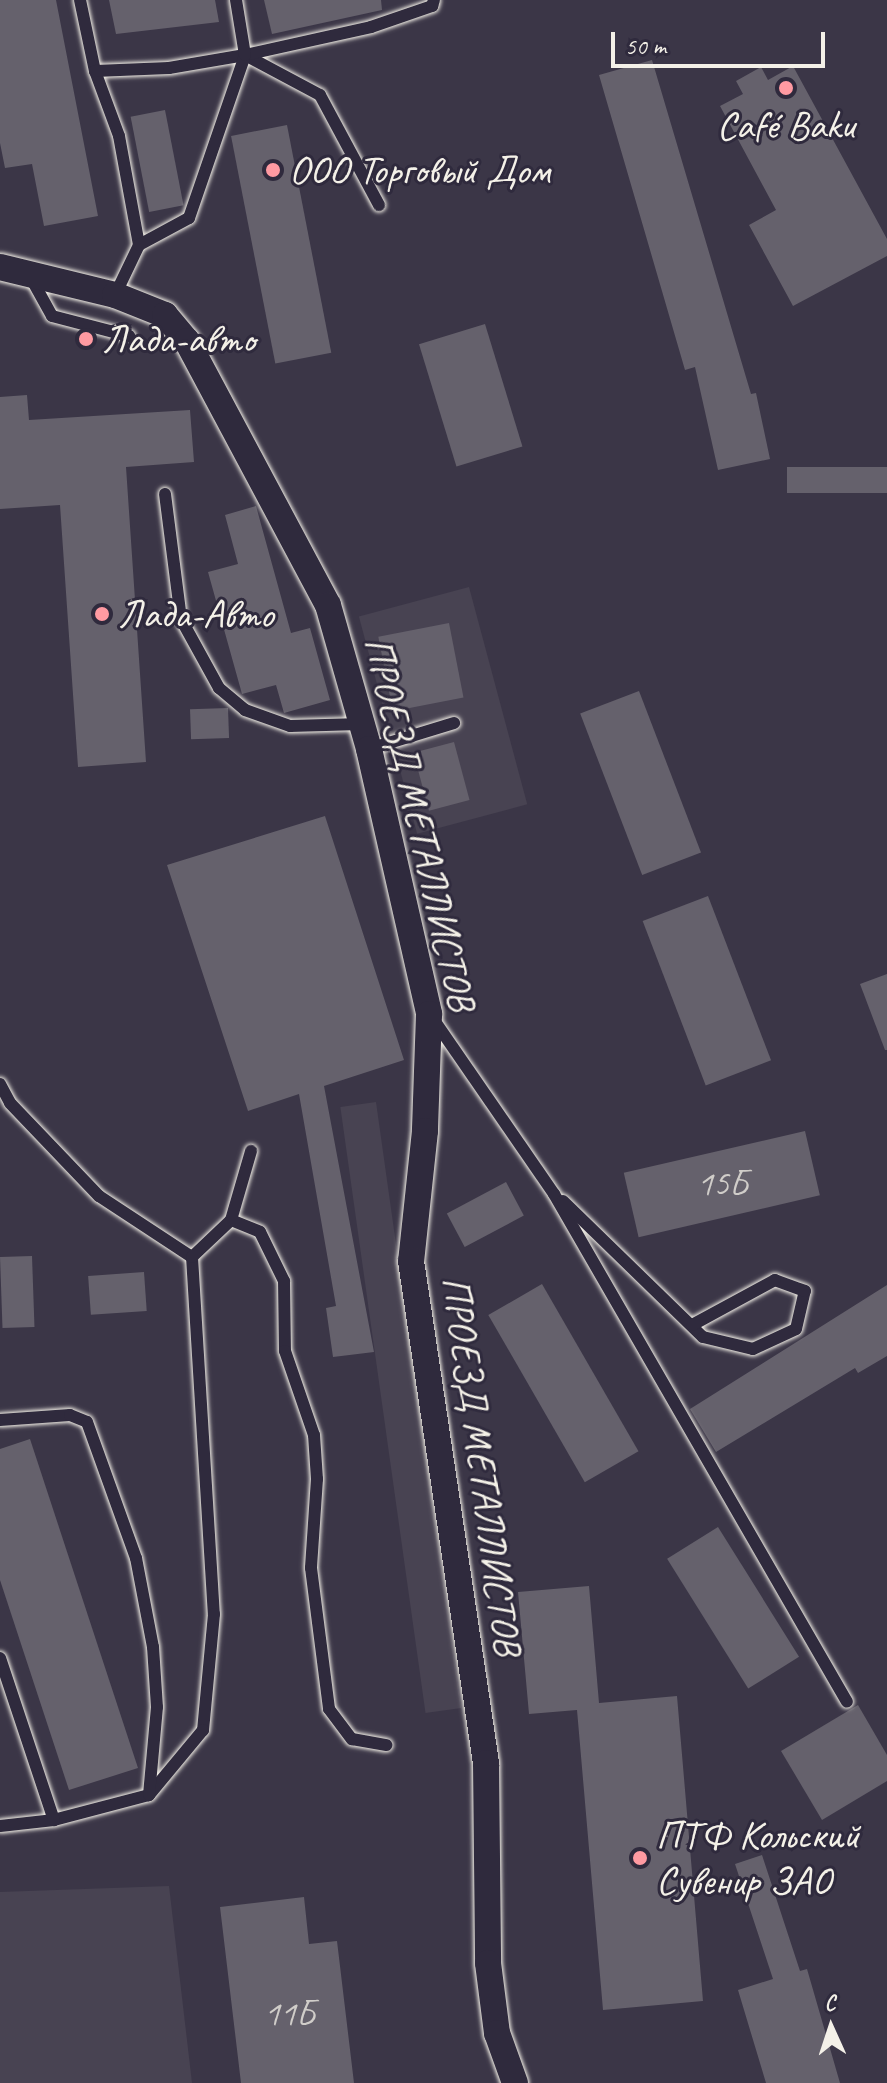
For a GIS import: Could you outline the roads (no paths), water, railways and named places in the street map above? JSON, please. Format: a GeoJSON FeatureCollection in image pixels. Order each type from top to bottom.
{"type":"FeatureCollection","features":[{"type":"Feature","properties":{"kind":"street","name":"ПРОЕЗД МЕТАЛЛИСТОВ"},"geometry":{"type":"LineString","coordinates":[[0,267],[31,278],[115,295],[165,315],[187,341],[328,605],[365,737],[429,1014],[425,1131],[411,1261],[486,1763],[488,1963],[497,2033],[515,2083]]}},
{"type":"Feature","properties":{"kind":"lane"},"geometry":{"type":"LineString","coordinates":[[80,0],[95,71],[119,136],[139,245]]}},
{"type":"Feature","properties":{"kind":"lane"},"geometry":{"type":"LineString","coordinates":[[115,295],[139,245],[189,218],[245,55],[236,0]]}},
{"type":"Feature","properties":{"kind":"lane"},"geometry":{"type":"LineString","coordinates":[[95,71],[169,68],[245,55],[371,27],[432,6],[434,0]]}},
{"type":"Feature","properties":{"kind":"lane"},"geometry":{"type":"LineString","coordinates":[[245,55],[320,95],[379,205]]}},
{"type":"Feature","properties":{"kind":"lane"},"geometry":{"type":"LineString","coordinates":[[31,278],[52,316],[129,336]]}},
{"type":"Feature","properties":{"kind":"lane"},"geometry":{"type":"LineString","coordinates":[[165,494],[181,619],[219,688],[245,710],[290,726],[365,737],[454,723]]}},
{"type":"Feature","properties":{"kind":"lane"},"geometry":{"type":"LineString","coordinates":[[429,1014],[554,1194],[847,1702]]}},
{"type":"Feature","properties":{"kind":"lane"},"geometry":{"type":"LineString","coordinates":[[0,1084],[10,1103],[99,1196],[192,1257]]}},
{"type":"Feature","properties":{"kind":"lane"},"geometry":{"type":"LineString","coordinates":[[192,1257],[231,1220],[251,1151]]}},
{"type":"Feature","properties":{"kind":"lane"},"geometry":{"type":"LineString","coordinates":[[554,1194],[703,1337],[753,1349],[796,1329],[805,1291],[775,1280],[692,1325]]}},
{"type":"Feature","properties":{"kind":"lane"},"geometry":{"type":"LineString","coordinates":[[231,1220],[260,1232],[284,1281],[285,1351],[314,1435],[317,1479],[311,1568],[329,1709],[352,1739],[386,1745]]}},
{"type":"Feature","properties":{"kind":"lane"},"geometry":{"type":"LineString","coordinates":[[0,1826],[54,1820],[149,1795],[203,1730],[214,1614],[192,1257]]}},
{"type":"Feature","properties":{"kind":"lane"},"geometry":{"type":"LineString","coordinates":[[0,1420],[70,1415],[87,1422],[136,1558],[153,1647],[157,1707],[149,1795]]}},
{"type":"Feature","properties":{"kind":"lane"},"geometry":{"type":"LineString","coordinates":[[0,1658],[54,1820]]}},
{"type":"Feature","properties":{"kind":"place","name":"Café Baku"},"geometry":{"type":"Point","coordinates":[786,88]}},
{"type":"Feature","properties":{"kind":"place","name":"ООО Торговый Дом"},"geometry":{"type":"Point","coordinates":[273,170]}},
{"type":"Feature","properties":{"kind":"place","name":"Лада-авто"},"geometry":{"type":"Point","coordinates":[86,339]}},
{"type":"Feature","properties":{"kind":"place","name":"Лада-Авто"},"geometry":{"type":"Point","coordinates":[102,614]}},
{"type":"Feature","properties":{"kind":"place","name":"ПТФ Кольский Сувенир ЗАО"},"geometry":{"type":"Point","coordinates":[640,1858]}}]}
